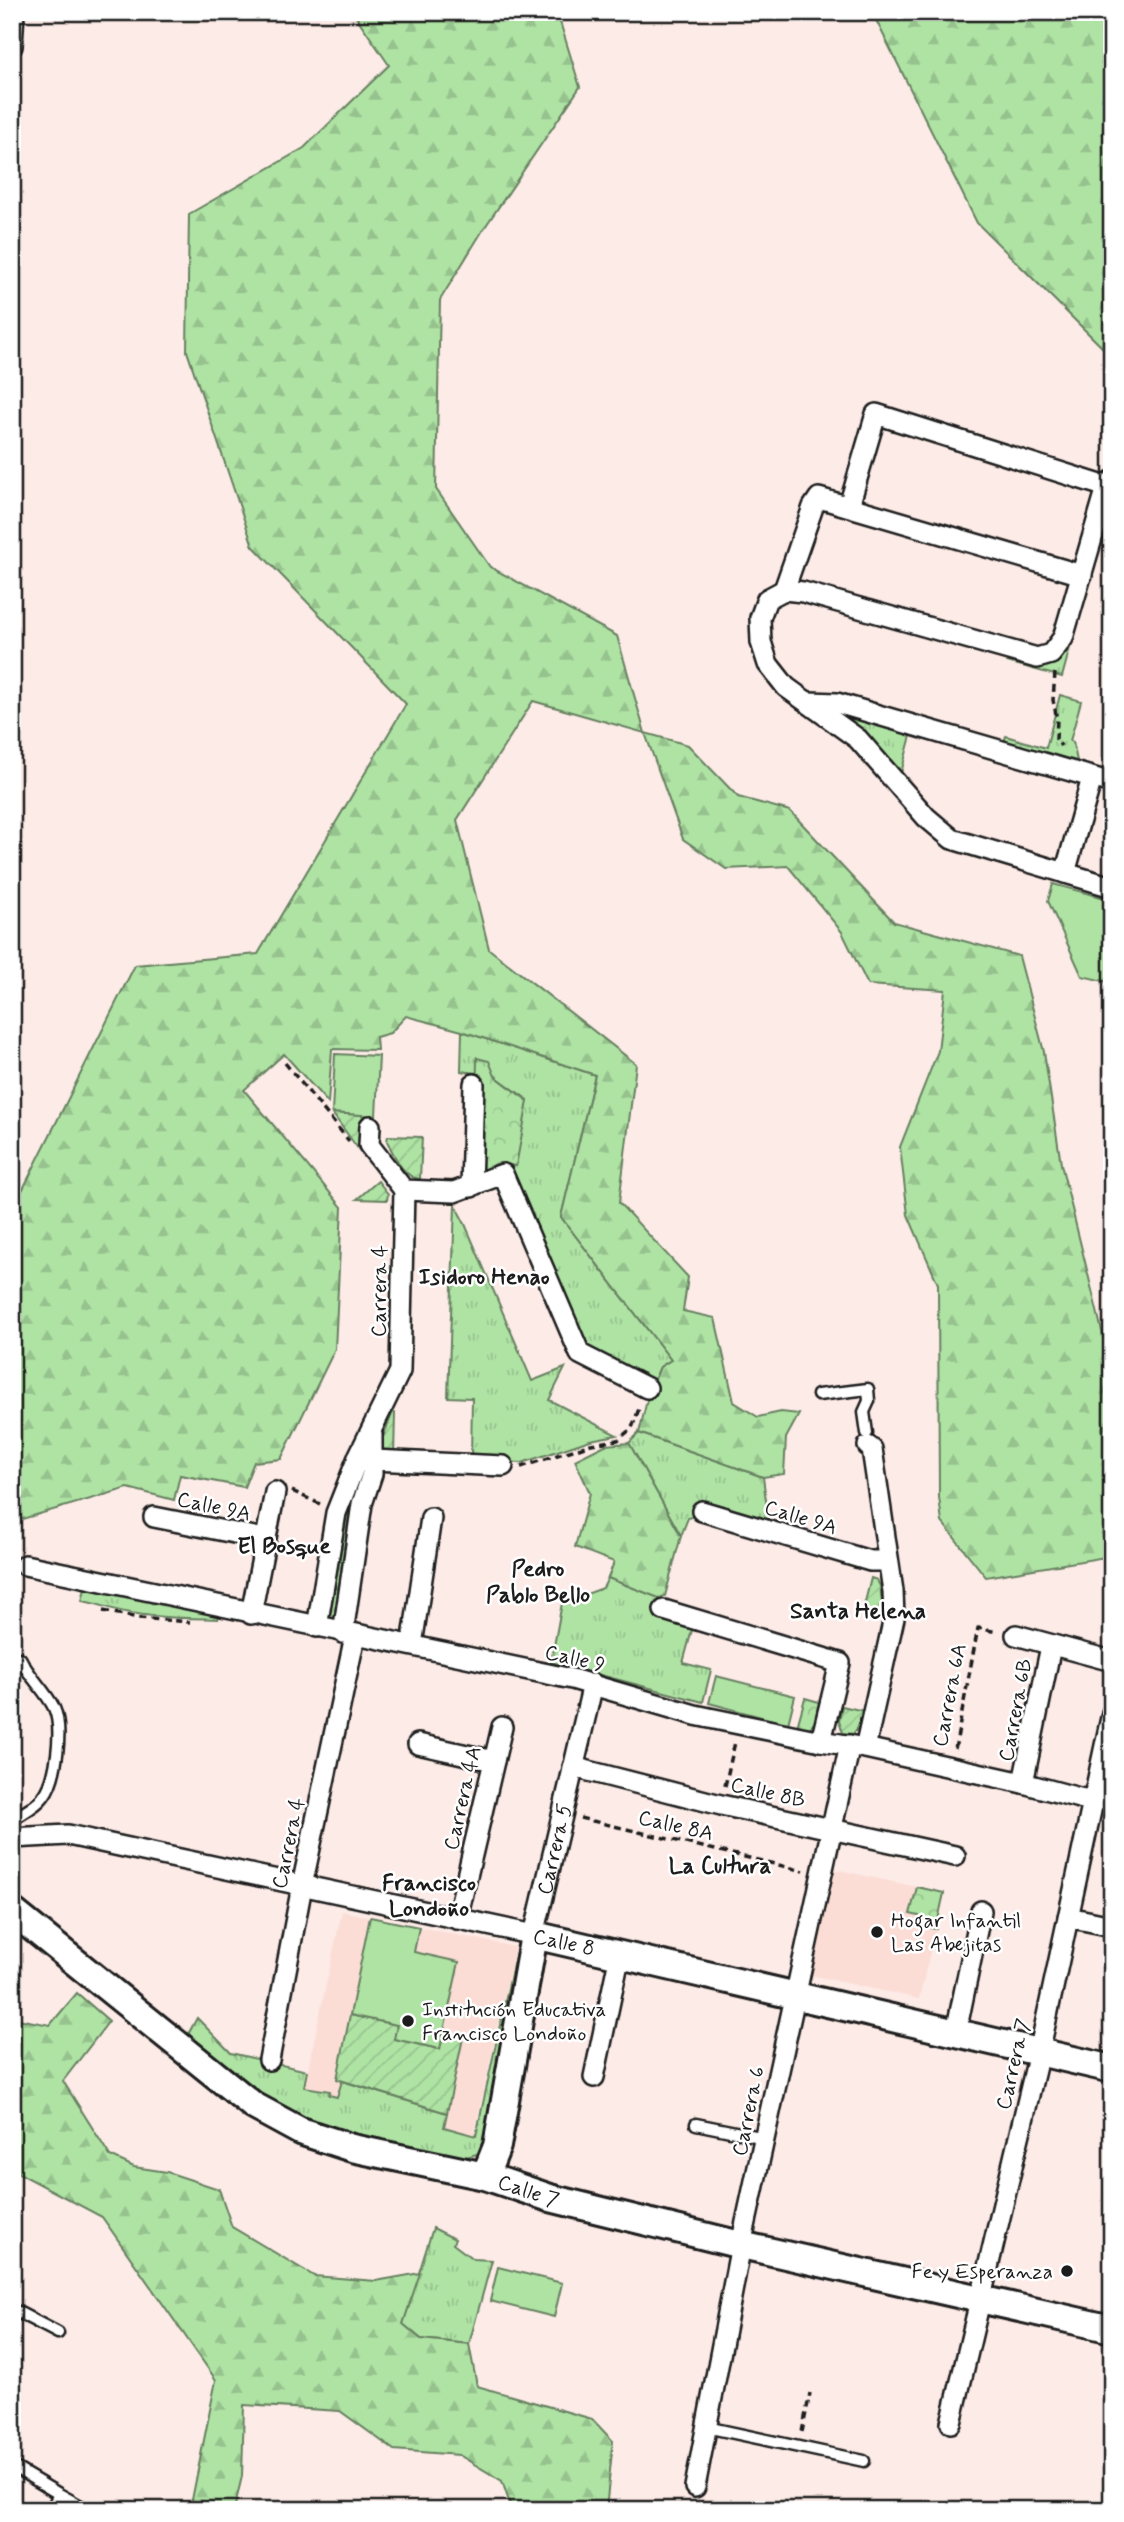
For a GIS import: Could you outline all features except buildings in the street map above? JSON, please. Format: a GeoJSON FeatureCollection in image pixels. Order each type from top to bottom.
{"type":"FeatureCollection","features":[{"type":"Feature","properties":{"kind":"main road","name":"Calle 7"},"geometry":{"type":"LineString","coordinates":[[12,1911],[254,2106],[300,2131],[352,2148],[485,2176],[550,2197],[741,2245],[1112,2329]]}},
{"type":"Feature","properties":{"kind":"main road","name":"Calle 8"},"geometry":{"type":"LineString","coordinates":[[534,1935],[1112,2069]]}},
{"type":"Feature","properties":{"kind":"main road","name":"Carrera 5"},"geometry":{"type":"LineString","coordinates":[[485,2176],[497,2146],[534,1935]]}},
{"type":"Feature","properties":{"kind":"street"},"geometry":{"type":"LineString","coordinates":[[12,46],[13,12]]}},
{"type":"Feature","properties":{"kind":"street"},"geometry":{"type":"LineString","coordinates":[[849,506],[876,414],[1109,484],[1063,638],[1051,654],[1037,658],[803,592],[784,590],[767,599],[760,618],[761,642],[768,664],[786,687],[859,739],[926,817],[952,839],[1112,887]]}},
{"type":"Feature","properties":{"kind":"street"},"geometry":{"type":"LineString","coordinates":[[784,590],[813,506],[819,498],[1082,575]]}},
{"type":"Feature","properties":{"kind":"street"},"geometry":{"type":"LineString","coordinates":[[809,702],[837,704],[1112,783]]}},
{"type":"Feature","properties":{"kind":"street"},"geometry":{"type":"LineString","coordinates":[[1065,873],[1086,776]]}},
{"type":"Feature","properties":{"kind":"street"},"geometry":{"type":"LineString","coordinates":[[471,1187],[474,1084]]}},
{"type":"Feature","properties":{"kind":"street"},"geometry":{"type":"LineString","coordinates":[[370,1135],[404,1190],[454,1192],[503,1174],[580,1354],[647,1388]]}},
{"type":"Feature","properties":{"kind":"street","name":"Carrera 4"},"geometry":{"type":"LineString","coordinates":[[317,1627],[336,1513],[400,1371],[404,1190]]}},
{"type":"Feature","properties":{"kind":"street","name":"Carrera 4"},"geometry":{"type":"LineString","coordinates":[[269,2060],[349,1634],[362,1504],[372,1474],[372,1430]]}},
{"type":"Feature","properties":{"kind":"street","name":"Carrera 6"},"geometry":{"type":"LineString","coordinates":[[695,2487],[741,2245],[832,1830],[894,1618],[893,1591],[872,1449],[867,1439]]}},
{"type":"Feature","properties":{"kind":"street"},"geometry":{"type":"LineString","coordinates":[[373,1460],[503,1466]]}},
{"type":"Feature","properties":{"kind":"street"},"geometry":{"type":"LineString","coordinates":[[251,1614],[275,1492]]}},
{"type":"Feature","properties":{"kind":"street","name":"Calle 9A"},"geometry":{"type":"LineString","coordinates":[[702,1511],[870,1562],[887,1560]]}},
{"type":"Feature","properties":{"kind":"street","name":"Calle 9A"},"geometry":{"type":"LineString","coordinates":[[154,1517],[264,1539]]}},
{"type":"Feature","properties":{"kind":"street"},"geometry":{"type":"LineString","coordinates":[[412,1645],[431,1518]]}},
{"type":"Feature","properties":{"kind":"street","name":"Calle 9"},"geometry":{"type":"LineString","coordinates":[[25,1565],[593,1684],[695,1715],[857,1747],[1023,1783],[1083,1799],[1103,1800]]}},
{"type":"Feature","properties":{"kind":"street"},"geometry":{"type":"LineString","coordinates":[[664,1610],[840,1663],[821,1741]]}},
{"type":"Feature","properties":{"kind":"street"},"geometry":{"type":"LineString","coordinates":[[1016,1636],[1112,1661]]}},
{"type":"Feature","properties":{"kind":"street","name":"Carrera 6B"},"geometry":{"type":"LineString","coordinates":[[1023,1783],[1051,1646]]}},
{"type":"Feature","properties":{"kind":"street","name":"Carrera 5"},"geometry":{"type":"LineString","coordinates":[[534,1935],[593,1684]]}},
{"type":"Feature","properties":{"kind":"street","name":"Carrera 7"},"geometry":{"type":"LineString","coordinates":[[951,2423],[1039,2053],[1068,1917],[1103,1800],[1112,1713]]}},
{"type":"Feature","properties":{"kind":"street","name":"Carrera 4A"},"geometry":{"type":"LineString","coordinates":[[457,1919],[502,1727]]}},
{"type":"Feature","properties":{"kind":"street"},"geometry":{"type":"LineString","coordinates":[[418,1744],[494,1760]]}},
{"type":"Feature","properties":{"kind":"street","name":"Calle 8B"},"geometry":{"type":"LineString","coordinates":[[573,1767],[721,1805],[954,1856]]}},
{"type":"Feature","properties":{"kind":"street","name":"Calle 8"},"geometry":{"type":"LineString","coordinates":[[12,1838],[68,1835],[534,1935]]}},
{"type":"Feature","properties":{"kind":"street"},"geometry":{"type":"LineString","coordinates":[[956,2032],[981,1910]]}},
{"type":"Feature","properties":{"kind":"street"},"geometry":{"type":"LineString","coordinates":[[1068,1917],[1112,1926]]}},
{"type":"Feature","properties":{"kind":"street"},"geometry":{"type":"LineString","coordinates":[[594,2077],[620,1954]]}},
{"type":"Feature","properties":{"kind":"lane"},"geometry":{"type":"LineString","coordinates":[[818,1395],[868,1389],[869,1401],[863,1412],[867,1439]]}},
{"type":"Feature","properties":{"kind":"lane"},"geometry":{"type":"LineString","coordinates":[[12,1820],[41,1800],[48,1791],[58,1731],[58,1719],[53,1705],[20,1658]]}},
{"type":"Feature","properties":{"kind":"lane"},"geometry":{"type":"LineString","coordinates":[[696,2124],[766,2138]]}},
{"type":"Feature","properties":{"kind":"lane"},"geometry":{"type":"LineString","coordinates":[[12,2309],[58,2333]]}},
{"type":"Feature","properties":{"kind":"lane"},"geometry":{"type":"LineString","coordinates":[[706,2427],[864,2461]]}},
{"type":"Feature","properties":{"kind":"lane"},"geometry":{"type":"LineString","coordinates":[[12,2466],[88,2510]]}},
{"type":"Feature","properties":{"kind":"lane"},"geometry":{"type":"LineString","coordinates":[[51,2510],[59,2494]]}},
{"type":"Feature","properties":{"kind":"path"},"geometry":{"type":"LineString","coordinates":[[1051,654],[1056,674],[1053,700],[1057,719],[1056,739],[1086,776]]}},
{"type":"Feature","properties":{"kind":"path"},"geometry":{"type":"LineString","coordinates":[[285,1063],[359,1154],[370,1135]]}},
{"type":"Feature","properties":{"kind":"path"},"geometry":{"type":"LineString","coordinates":[[503,1466],[524,1467],[591,1444],[618,1440],[632,1428],[647,1388]]}},
{"type":"Feature","properties":{"kind":"path"},"geometry":{"type":"LineString","coordinates":[[275,1492],[280,1486],[304,1496],[307,1500],[329,1507],[336,1513]]}},
{"type":"Feature","properties":{"kind":"path"},"geometry":{"type":"LineString","coordinates":[[103,1611],[174,1622],[217,1620],[224,1608]]}},
{"type":"Feature","properties":{"kind":"path","name":"Carrera 6A"},"geometry":{"type":"LineString","coordinates":[[951,1768],[978,1628]]}},
{"type":"Feature","properties":{"kind":"path"},"geometry":{"type":"LineString","coordinates":[[721,1805],[739,1724]]}},
{"type":"Feature","properties":{"kind":"path","name":"Calle 8A"},"geometry":{"type":"LineString","coordinates":[[562,1814],[823,1875]]}},
{"type":"Feature","properties":{"kind":"path"},"geometry":{"type":"LineString","coordinates":[[799,2447],[810,2393]]}},
{"type":"Feature","properties":{"kind":"shaded area","name":"Hogar Infantil Las Abejitas"},"geometry":{"type":"Polygon","coordinates":[[[834,1869],[944,1893],[919,1999],[810,1975],[834,1869]]]}},
{"type":"Feature","properties":{"kind":"shaded area","name":"Institución Educativa Francisco Londoño"},"geometry":{"type":"Polygon","coordinates":[[[342,1911],[515,1947],[474,2135],[304,2087],[342,1911]]]}},
{"type":"Feature","properties":{"kind":"green space"},"geometry":{"type":"Polygon","coordinates":[[[353,12],[557,12],[580,87],[483,230],[440,300],[436,489],[490,567],[617,636],[645,733],[533,701],[457,820],[489,949],[636,1064],[619,1203],[688,1277],[683,1311],[715,1318],[734,1402],[758,1417],[781,1412],[799,1414],[786,1438],[784,1474],[763,1477],[639,1433],[648,1396],[660,1367],[671,1360],[561,1217],[595,1075],[462,1031],[406,1016],[390,1033],[376,1037],[377,1050],[332,1049],[328,1103],[284,1054],[244,1090],[342,1207],[335,1349],[281,1459],[254,1462],[244,1487],[180,1475],[174,1500],[128,1488],[12,1522],[12,1203],[23,1189],[135,965],[258,954],[406,704],[253,546],[187,351],[189,214],[304,148],[389,65],[353,12]]]}},
{"type":"Feature","properties":{"kind":"green space"},"geometry":{"type":"Polygon","coordinates":[[[872,12],[1112,12],[1112,357],[977,223],[872,12]]]}},
{"type":"Feature","properties":{"kind":"green space"},"geometry":{"type":"Polygon","coordinates":[[[1066,642],[1071,644],[1062,677],[1007,662],[1007,658],[1066,642]]]}},
{"type":"Feature","properties":{"kind":"green space"},"geometry":{"type":"Polygon","coordinates":[[[1060,695],[1081,701],[1070,741],[1073,742],[1077,761],[1075,763],[1004,742],[1006,736],[1046,748],[1060,695]]]}},
{"type":"Feature","properties":{"kind":"green space"},"geometry":{"type":"Polygon","coordinates":[[[837,710],[912,732],[901,773],[882,751],[837,710]]]}},
{"type":"Feature","properties":{"kind":"green space"},"geometry":{"type":"Polygon","coordinates":[[[645,733],[688,745],[738,797],[790,811],[894,922],[1019,956],[1044,1052],[1061,1164],[1112,1372],[1112,1556],[986,1577],[942,1522],[939,1497],[938,1284],[908,1215],[900,1147],[938,1051],[945,990],[868,985],[842,932],[788,866],[726,869],[683,839],[645,733]]]}},
{"type":"Feature","properties":{"kind":"green space"},"geometry":{"type":"Polygon","coordinates":[[[1053,884],[1112,900],[1112,983],[1082,976],[1048,901],[1053,884]]]}},
{"type":"Feature","properties":{"kind":"green space"},"geometry":{"type":"Polygon","coordinates":[[[462,1031],[595,1075],[561,1217],[671,1360],[660,1367],[654,1380],[591,1349],[583,1337],[507,1164],[515,1166],[528,1100],[495,1076],[477,1058],[477,1073],[461,1071],[462,1031]]]}},
{"type":"Feature","properties":{"kind":"green space"},"geometry":{"type":"Polygon","coordinates":[[[335,1054],[379,1056],[376,1116],[332,1113],[335,1054]]]}},
{"type":"Feature","properties":{"kind":"green space"},"geometry":{"type":"Polygon","coordinates":[[[477,1058],[489,1061],[495,1076],[528,1101],[516,1166],[498,1163],[481,1170],[476,1108],[477,1058]]]}},
{"type":"Feature","properties":{"kind":"green space"},"geometry":{"type":"Polygon","coordinates":[[[332,1113],[363,1115],[359,1150],[332,1113]]]}},
{"type":"Feature","properties":{"kind":"green space"},"geometry":{"type":"Polygon","coordinates":[[[388,1136],[422,1137],[420,1179],[409,1175],[400,1165],[387,1141],[388,1136]]]}},
{"type":"Feature","properties":{"kind":"green space"},"geometry":{"type":"Polygon","coordinates":[[[378,1181],[388,1194],[387,1200],[357,1199],[378,1181]]]}},
{"type":"Feature","properties":{"kind":"green space"},"geometry":{"type":"Polygon","coordinates":[[[455,1205],[532,1381],[565,1368],[549,1400],[617,1435],[590,1440],[522,1463],[471,1460],[472,1398],[448,1397],[455,1205]]]}},
{"type":"Feature","properties":{"kind":"green space"},"geometry":{"type":"Polygon","coordinates":[[[393,1412],[394,1456],[382,1452],[379,1447],[393,1412]]]}},
{"type":"Feature","properties":{"kind":"green space"},"geometry":{"type":"Polygon","coordinates":[[[639,1433],[763,1477],[769,1524],[696,1515],[688,1518],[681,1536],[629,1443],[639,1433]]]}},
{"type":"Feature","properties":{"kind":"green space"},"geometry":{"type":"Polygon","coordinates":[[[629,1443],[681,1536],[665,1596],[659,1598],[608,1578],[614,1562],[575,1547],[590,1493],[575,1460],[605,1445],[629,1443]]]}},
{"type":"Feature","properties":{"kind":"green space"},"geometry":{"type":"Polygon","coordinates":[[[364,1462],[339,1627],[331,1623],[328,1617],[343,1518],[364,1462]]]}},
{"type":"Feature","properties":{"kind":"green space"},"geometry":{"type":"Polygon","coordinates":[[[608,1578],[659,1598],[656,1617],[692,1630],[683,1663],[711,1670],[703,1702],[551,1662],[562,1603],[603,1588],[608,1578]]]}},
{"type":"Feature","properties":{"kind":"green space"},"geometry":{"type":"Polygon","coordinates":[[[871,1578],[877,1580],[880,1586],[884,1619],[862,1614],[871,1578]]]}},
{"type":"Feature","properties":{"kind":"green space"},"geometry":{"type":"Polygon","coordinates":[[[85,1588],[217,1614],[218,1619],[160,1617],[119,1611],[82,1601],[85,1588]]]}},
{"type":"Feature","properties":{"kind":"green space"},"geometry":{"type":"Polygon","coordinates":[[[716,1676],[795,1696],[788,1724],[709,1703],[716,1676]]]}},
{"type":"Feature","properties":{"kind":"green space"},"geometry":{"type":"Polygon","coordinates":[[[805,1698],[819,1702],[815,1722],[808,1730],[797,1727],[805,1698]]]}},
{"type":"Feature","properties":{"kind":"green space"},"geometry":{"type":"Polygon","coordinates":[[[842,1706],[864,1711],[861,1723],[853,1734],[843,1733],[839,1720],[842,1706]]]}},
{"type":"Feature","properties":{"kind":"green space"},"geometry":{"type":"Polygon","coordinates":[[[917,1887],[944,1893],[936,1929],[918,1925],[919,1916],[910,1914],[917,1887]]]}},
{"type":"Feature","properties":{"kind":"green space"},"geometry":{"type":"Polygon","coordinates":[[[370,1917],[419,1927],[414,1952],[459,1962],[440,2049],[394,2039],[397,2025],[350,2015],[370,1917]]]}},
{"type":"Feature","properties":{"kind":"green space"},"geometry":{"type":"Polygon","coordinates":[[[516,1951],[518,1952],[487,2144],[477,2154],[463,2158],[360,2136],[285,2111],[253,2093],[186,2038],[197,2018],[231,2053],[307,2071],[304,2087],[330,2091],[329,2095],[337,2097],[342,2081],[447,2113],[444,2127],[476,2136],[516,1951]]]}},
{"type":"Feature","properties":{"kind":"green space"},"geometry":{"type":"Polygon","coordinates":[[[77,1993],[109,2021],[63,2081],[110,2156],[134,2167],[167,2172],[219,2189],[232,2227],[314,2276],[376,2281],[420,2273],[403,2324],[421,2339],[469,2344],[477,2386],[592,2419],[613,2441],[606,2510],[512,2510],[502,2481],[459,2455],[394,2450],[340,2411],[244,2405],[242,2476],[234,2510],[190,2510],[216,2380],[102,2217],[15,2171],[12,2165],[12,2018],[50,2025],[77,1993]]]}},
{"type":"Feature","properties":{"kind":"green space"},"geometry":{"type":"Polygon","coordinates":[[[350,2015],[397,2025],[395,2039],[439,2049],[443,2033],[463,2038],[447,2113],[337,2079],[350,2015]]]}},
{"type":"Feature","properties":{"kind":"green space"},"geometry":{"type":"Polygon","coordinates":[[[433,2228],[455,2239],[453,2244],[473,2259],[492,2260],[469,2344],[421,2339],[403,2324],[433,2228]]]}},
{"type":"Feature","properties":{"kind":"green space"},"geometry":{"type":"Polygon","coordinates":[[[498,2267],[562,2283],[554,2317],[490,2301],[498,2267]]]}},
{"type":"Feature","properties":{"kind":"place","name":"Hogar Infantil Las Abejitas"},"geometry":{"type":"Point","coordinates":[877,1932]}},
{"type":"Feature","properties":{"kind":"place","name":"Institución Educativa Francisco Londoño"},"geometry":{"type":"Point","coordinates":[408,2021]}},
{"type":"Feature","properties":{"kind":"place","name":"Fe y Esperanza"},"geometry":{"type":"Point","coordinates":[1067,2271]}},
{"type":"Feature","properties":{"kind":"district","name":"Isidoro Henao"},"geometry":{"type":"Point","coordinates":[484,1276]}},
{"type":"Feature","properties":{"kind":"district","name":"El Bosque"},"geometry":{"type":"Point","coordinates":[284,1545]}},
{"type":"Feature","properties":{"kind":"district","name":"Pedro Pablo Bello"},"geometry":{"type":"Point","coordinates":[538,1581]}},
{"type":"Feature","properties":{"kind":"district","name":"Santa Helena"},"geometry":{"type":"Point","coordinates":[858,1610]}},
{"type":"Feature","properties":{"kind":"district","name":"La Cultura"},"geometry":{"type":"Point","coordinates":[720,1865]}},
{"type":"Feature","properties":{"kind":"district","name":"Francisco Londoño"},"geometry":{"type":"Point","coordinates":[429,1895]}}]}
